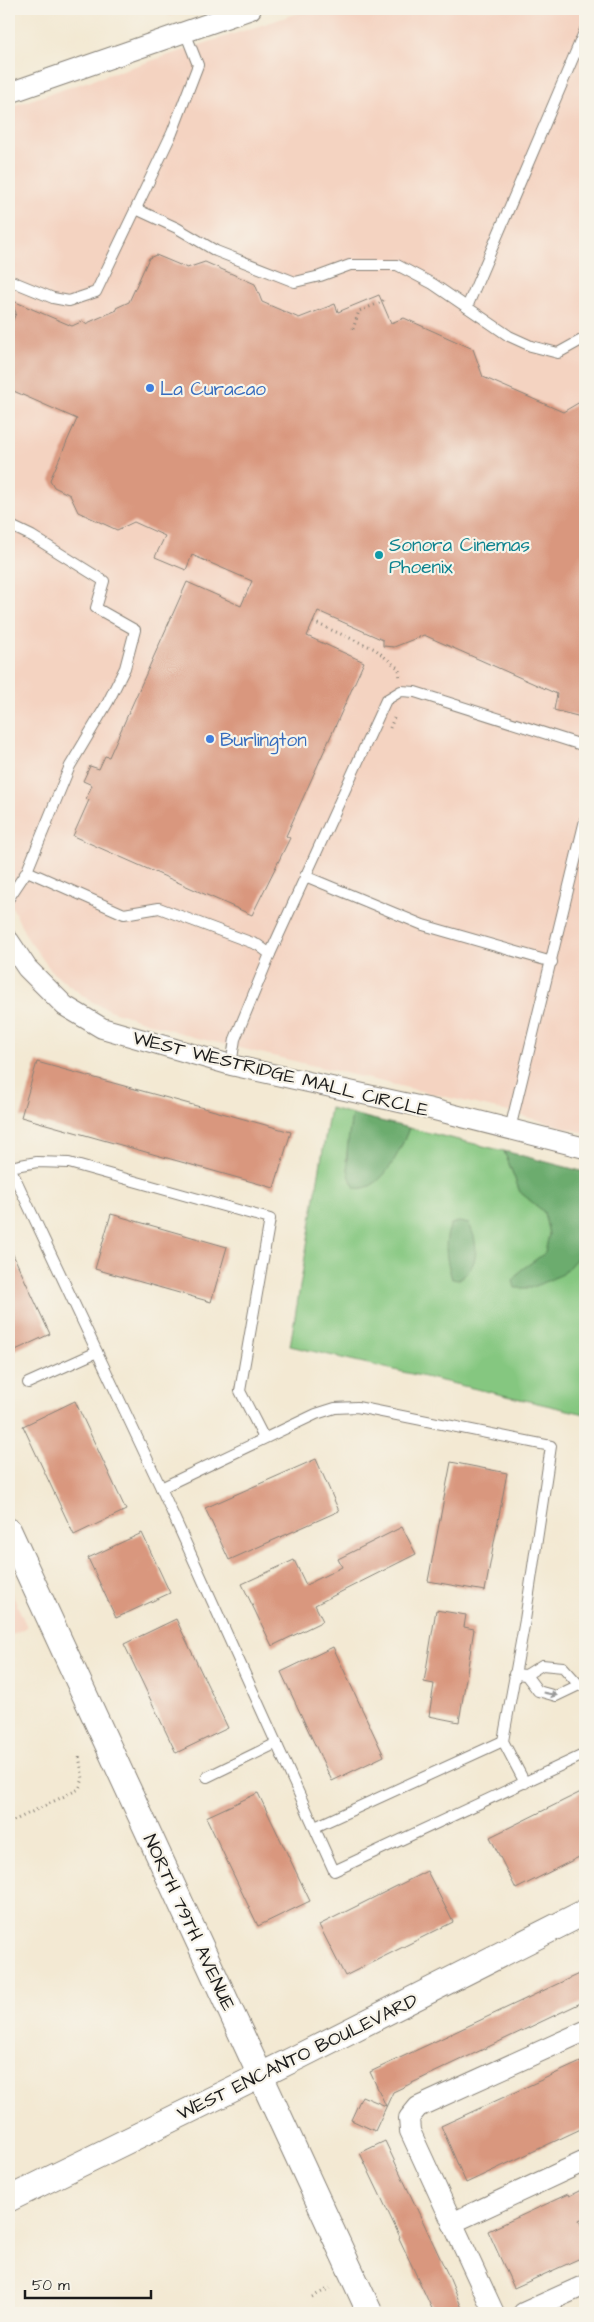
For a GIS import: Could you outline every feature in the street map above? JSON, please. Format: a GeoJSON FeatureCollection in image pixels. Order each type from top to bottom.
{"type":"FeatureCollection","features":[{"type":"Feature","properties":{"kind":"street"},"geometry":{"type":"LineString","coordinates":[[9,93],[251,9]]}},
{"type":"Feature","properties":{"kind":"street","name":"WEST WESTRIDGE MALL CIRCLE"},"geometry":{"type":"LineString","coordinates":[[9,941],[27,968],[66,1006],[102,1028],[231,1065],[394,1100],[585,1148]]}},
{"type":"Feature","properties":{"kind":"street","name":"NORTH 79TH AVENUE"},"geometry":{"type":"LineString","coordinates":[[10,1536],[370,2313]]}},
{"type":"Feature","properties":{"kind":"street","name":"WEST ENCANTO BOULEVARD"},"geometry":{"type":"LineString","coordinates":[[9,2199],[585,1912]]}},
{"type":"Feature","properties":{"kind":"street"},"geometry":{"type":"LineString","coordinates":[[494,2313],[410,2131],[409,2118],[418,2107],[585,2031]]}},
{"type":"Feature","properties":{"kind":"street"},"geometry":{"type":"LineString","coordinates":[[452,2223],[585,2161]]}},
{"type":"Feature","properties":{"kind":"street"},"geometry":{"type":"LineString","coordinates":[[523,2313],[585,2285]]}},
{"type":"Feature","properties":{"kind":"lane"},"geometry":{"type":"LineString","coordinates":[[467,307],[585,30]]}},
{"type":"Feature","properties":{"kind":"lane"},"geometry":{"type":"LineString","coordinates":[[9,280],[53,298],[69,301],[96,292],[172,133],[198,66],[185,32]]}},
{"type":"Feature","properties":{"kind":"lane"},"geometry":{"type":"LineString","coordinates":[[136,209],[177,228],[216,251],[295,282],[320,276],[350,265],[397,265],[433,284],[510,336],[531,346],[558,352],[585,338]]}},
{"type":"Feature","properties":{"kind":"lane"},"geometry":{"type":"LineString","coordinates":[[9,525],[32,536],[104,581],[96,608],[135,630],[125,668],[108,702],[70,766],[27,872],[9,898]]}},
{"type":"Feature","properties":{"kind":"lane"},"geometry":{"type":"LineString","coordinates":[[231,1065],[235,1039],[270,954],[386,700],[394,694],[405,691],[415,692],[585,746]]}},
{"type":"Feature","properties":{"kind":"lane"},"geometry":{"type":"LineString","coordinates":[[510,1129],[585,820]]}},
{"type":"Feature","properties":{"kind":"lane"},"geometry":{"type":"LineString","coordinates":[[27,872],[124,914],[159,908],[258,945],[270,954]]}},
{"type":"Feature","properties":{"kind":"lane"},"geometry":{"type":"LineString","coordinates":[[305,876],[423,925],[552,962]]}},
{"type":"Feature","properties":{"kind":"lane"},"geometry":{"type":"LineString","coordinates":[[264,1438],[240,1391],[270,1219],[70,1163],[37,1162],[9,1166],[161,1488],[334,1871],[582,1756]]}},
{"type":"Feature","properties":{"kind":"lane"},"geometry":{"type":"LineString","coordinates":[[28,1382],[97,1352]]}},
{"type":"Feature","properties":{"kind":"lane"},"geometry":{"type":"LineString","coordinates":[[161,1488],[316,1414],[335,1408],[357,1407],[551,1446],[525,1620],[503,1741],[525,1783]]}},
{"type":"Feature","properties":{"kind":"lane"},"geometry":{"type":"LineString","coordinates":[[514,1674],[526,1675],[542,1666],[563,1667],[582,1686],[556,1696],[538,1691],[526,1675]]}},
{"type":"Feature","properties":{"kind":"lane"},"geometry":{"type":"LineString","coordinates":[[315,1828],[503,1741]]}},
{"type":"Feature","properties":{"kind":"lane"},"geometry":{"type":"LineString","coordinates":[[207,1776],[277,1743]]}},
{"type":"Feature","properties":{"kind":"path"},"geometry":{"type":"LineString","coordinates":[[353,329],[359,311],[382,302],[385,297]]}},
{"type":"Feature","properties":{"kind":"path"},"geometry":{"type":"LineString","coordinates":[[313,622],[375,649],[399,668]]}},
{"type":"Feature","properties":{"kind":"path"},"geometry":{"type":"LineString","coordinates":[[9,1823],[79,1789],[83,1779],[79,1756]]}},
{"type":"Feature","properties":{"kind":"path"},"geometry":{"type":"LineString","coordinates":[[312,2297],[330,2288]]}},
{"type":"Feature","properties":{"kind":"shaded area"},"geometry":{"type":"Polygon","coordinates":[[[166,9],[193,9],[170,16],[166,9]]]}},
{"type":"Feature","properties":{"kind":"shaded area"},"geometry":{"type":"Polygon","coordinates":[[[311,9],[585,9],[585,1133],[497,1109],[193,1037],[109,1010],[89,1000],[53,973],[27,938],[9,900],[9,107],[311,9]]]}},
{"type":"Feature","properties":{"kind":"shaded area"},"geometry":{"type":"Polygon","coordinates":[[[9,1587],[27,1627],[9,1636],[9,1587]]]}},
{"type":"Feature","properties":{"kind":"green space"},"geometry":{"type":"Polygon","coordinates":[[[330,1108],[352,1114],[346,1161],[400,1149],[409,1128],[504,1151],[520,1192],[544,1212],[549,1234],[546,1253],[521,1270],[582,1252],[585,1237],[585,1414],[290,1346],[330,1108]]]}},
{"type":"Feature","properties":{"kind":"green space"},"geometry":{"type":"Polygon","coordinates":[[[352,1114],[409,1128],[390,1167],[374,1184],[365,1188],[355,1188],[348,1171],[347,1152],[352,1114]]]}},
{"type":"Feature","properties":{"kind":"green space"},"geometry":{"type":"Polygon","coordinates":[[[504,1151],[585,1172],[585,1237],[582,1252],[563,1274],[531,1288],[515,1288],[513,1281],[521,1270],[545,1253],[549,1234],[544,1212],[520,1192],[504,1151]]]}},
{"type":"Feature","properties":{"kind":"green space"},"geometry":{"type":"Polygon","coordinates":[[[459,1222],[469,1224],[475,1239],[476,1255],[470,1269],[458,1280],[452,1279],[446,1244],[451,1224],[459,1222]]]}},
{"type":"Feature","properties":{"kind":"building"},"geometry":{"type":"Polygon","coordinates":[[[156,255],[187,268],[205,262],[255,284],[262,302],[299,318],[335,304],[338,312],[379,295],[391,323],[404,318],[473,349],[483,377],[563,412],[585,399],[585,718],[554,710],[557,694],[424,635],[394,647],[383,646],[383,640],[318,611],[307,636],[364,662],[286,836],[290,838],[252,915],[73,836],[89,800],[86,799],[92,785],[83,781],[90,766],[99,769],[105,756],[109,757],[187,582],[241,606],[252,581],[192,555],[186,570],[155,557],[165,536],[134,522],[117,530],[78,512],[70,495],[54,487],[50,480],[77,419],[9,389],[9,330],[16,313],[11,300],[72,326],[83,321],[85,324],[117,310],[116,308],[129,302],[149,258],[156,255]]]}},
{"type":"Feature","properties":{"kind":"building"},"geometry":{"type":"Polygon","coordinates":[[[37,1062],[291,1132],[274,1188],[21,1117],[37,1062]]]}},
{"type":"Feature","properties":{"kind":"building"},"geometry":{"type":"Polygon","coordinates":[[[111,1214],[227,1247],[211,1302],[95,1269],[111,1214]]]}},
{"type":"Feature","properties":{"kind":"building"},"geometry":{"type":"Polygon","coordinates":[[[9,1246],[50,1334],[9,1353],[9,1246]]]}},
{"type":"Feature","properties":{"kind":"building"},"geometry":{"type":"Polygon","coordinates":[[[75,1401],[126,1510],[74,1535],[23,1426],[75,1401]]]}},
{"type":"Feature","properties":{"kind":"building"},"geometry":{"type":"Polygon","coordinates":[[[316,1459],[339,1511],[229,1560],[205,1508],[316,1459]]]}},
{"type":"Feature","properties":{"kind":"building"},"geometry":{"type":"Polygon","coordinates":[[[451,1462],[507,1473],[485,1591],[428,1581],[451,1462]]]}},
{"type":"Feature","properties":{"kind":"building"},"geometry":{"type":"Polygon","coordinates":[[[402,1527],[416,1554],[315,1605],[323,1621],[272,1646],[242,1584],[294,1560],[306,1585],[342,1567],[338,1559],[402,1527]]]}},
{"type":"Feature","properties":{"kind":"building"},"geometry":{"type":"Polygon","coordinates":[[[142,1533],[170,1593],[116,1618],[88,1558],[142,1533]]]}},
{"type":"Feature","properties":{"kind":"building"},"geometry":{"type":"Polygon","coordinates":[[[436,1610],[466,1615],[464,1627],[474,1629],[459,1722],[429,1716],[434,1684],[424,1682],[436,1610]]]}},
{"type":"Feature","properties":{"kind":"building"},"geometry":{"type":"Polygon","coordinates":[[[176,1619],[228,1728],[176,1753],[124,1644],[176,1619]]]}},
{"type":"Feature","properties":{"kind":"building"},"geometry":{"type":"Polygon","coordinates":[[[333,1647],[384,1756],[332,1781],[281,1672],[333,1647]]]}},
{"type":"Feature","properties":{"kind":"building"},"geometry":{"type":"Polygon","coordinates":[[[585,1790],[585,1854],[516,1889],[490,1837],[585,1790]]]}},
{"type":"Feature","properties":{"kind":"building"},"geometry":{"type":"Polygon","coordinates":[[[258,1793],[310,1901],[258,1926],[206,1817],[258,1793]]]}},
{"type":"Feature","properties":{"kind":"building"},"geometry":{"type":"Polygon","coordinates":[[[427,1871],[453,1922],[345,1976],[319,1925],[427,1871]]]}},
{"type":"Feature","properties":{"kind":"building"},"geometry":{"type":"Polygon","coordinates":[[[585,1971],[585,2001],[393,2092],[375,2131],[351,2120],[362,2096],[386,2106],[370,2072],[585,1971]]]}},
{"type":"Feature","properties":{"kind":"building"},"geometry":{"type":"Polygon","coordinates":[[[585,2060],[585,2127],[466,2183],[441,2126],[585,2060]]]}},
{"type":"Feature","properties":{"kind":"building"},"geometry":{"type":"Polygon","coordinates":[[[385,2141],[464,2313],[434,2313],[399,2238],[360,2153],[385,2141]]]}},
{"type":"Feature","properties":{"kind":"building"},"geometry":{"type":"Polygon","coordinates":[[[585,2188],[585,2217],[579,2220],[585,2234],[585,2256],[514,2288],[488,2231],[585,2188]]]}},
{"type":"Feature","properties":{"kind":"place","name":"La Curacao"},"geometry":{"type":"Point","coordinates":[150,388]}},
{"type":"Feature","properties":{"kind":"place","name":"Sonora Cinemas Phoenix"},"geometry":{"type":"Point","coordinates":[379,555]}},
{"type":"Feature","properties":{"kind":"place","name":"Burlington"},"geometry":{"type":"Point","coordinates":[210,739]}}]}
